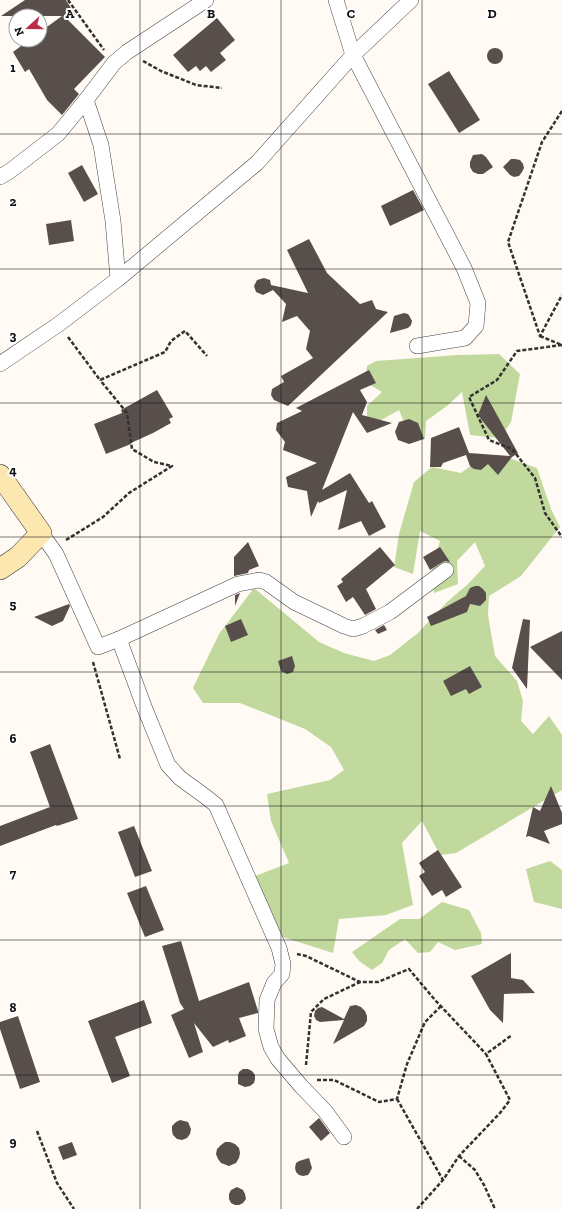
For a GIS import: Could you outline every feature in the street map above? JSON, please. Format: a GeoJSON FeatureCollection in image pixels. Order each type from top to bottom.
{"type":"FeatureCollection","features":[{"type":"Feature","properties":{"kind":"street"},"geometry":{"type":"LineString","coordinates":[[0,177],[58,134],[114,63],[127,52],[206,0]]}},
{"type":"Feature","properties":{"kind":"street"},"geometry":{"type":"LineString","coordinates":[[336,0],[353,55],[464,268],[478,303],[476,326],[465,338],[417,346]]}},
{"type":"Feature","properties":{"kind":"street"},"geometry":{"type":"LineString","coordinates":[[0,364],[59,324],[118,278],[257,163],[353,55],[411,0]]}},
{"type":"Feature","properties":{"kind":"street"},"geometry":{"type":"LineString","coordinates":[[86,100],[101,145],[113,221],[118,278]]}},
{"type":"Feature","properties":{"kind":"street"},"geometry":{"type":"LineString","coordinates":[[0,475],[56,554],[98,647],[119,639],[238,584],[258,580],[266,582],[294,602],[353,629],[363,626],[390,612],[446,570]]}},
{"type":"Feature","properties":{"kind":"street"},"geometry":{"type":"LineString","coordinates":[[0,569],[18,557],[41,533]]}},
{"type":"Feature","properties":{"kind":"street"},"geometry":{"type":"LineString","coordinates":[[119,639],[168,765],[180,778],[216,806],[279,948],[283,964],[282,974],[274,983],[267,1000],[266,1030],[271,1047],[278,1059],[303,1083],[344,1137]]}},
{"type":"Feature","properties":{"kind":"path"},"geometry":{"type":"LineString","coordinates":[[68,0],[114,63]]}},
{"type":"Feature","properties":{"kind":"path"},"geometry":{"type":"LineString","coordinates":[[127,52],[161,71],[196,85],[222,88]]}},
{"type":"Feature","properties":{"kind":"path"},"geometry":{"type":"LineString","coordinates":[[562,111],[542,142],[508,242],[540,336],[562,345]]}},
{"type":"Feature","properties":{"kind":"path"},"geometry":{"type":"LineString","coordinates":[[540,336],[562,295]]}},
{"type":"Feature","properties":{"kind":"path"},"geometry":{"type":"LineString","coordinates":[[41,533],[53,541],[61,544],[103,517],[130,493],[172,466],[154,462],[132,449],[127,413],[100,380],[59,324]]}},
{"type":"Feature","properties":{"kind":"path"},"geometry":{"type":"LineString","coordinates":[[100,380],[165,352],[171,341],[185,331],[207,356]]}},
{"type":"Feature","properties":{"kind":"path"},"geometry":{"type":"LineString","coordinates":[[562,345],[517,351],[497,380],[469,397],[490,440],[512,449],[535,478],[545,513],[562,537]]}},
{"type":"Feature","properties":{"kind":"path"},"geometry":{"type":"LineString","coordinates":[[98,647],[92,662],[120,759]]}},
{"type":"Feature","properties":{"kind":"path"},"geometry":{"type":"LineString","coordinates":[[279,948],[306,956],[360,982]]}},
{"type":"Feature","properties":{"kind":"path"},"geometry":{"type":"LineString","coordinates":[[397,1099],[379,1102],[334,1080],[303,1083],[311,1012],[324,999],[360,982],[378,982],[409,969],[486,1054],[510,1100],[500,1113],[458,1156],[443,1180],[417,1209]]}},
{"type":"Feature","properties":{"kind":"path"},"geometry":{"type":"LineString","coordinates":[[441,1006],[425,1022],[407,1064],[397,1099],[443,1180]]}},
{"type":"Feature","properties":{"kind":"path"},"geometry":{"type":"LineString","coordinates":[[486,1054],[512,1035]]}},
{"type":"Feature","properties":{"kind":"path"},"geometry":{"type":"LineString","coordinates":[[37,1131],[57,1183],[74,1209]]}},
{"type":"Feature","properties":{"kind":"path"},"geometry":{"type":"LineString","coordinates":[[458,1156],[475,1170],[495,1209]]}},
{"type":"Feature","properties":{"kind":"green space"},"geometry":{"type":"Polygon","coordinates":[[[499,354],[520,374],[511,422],[500,438],[470,435],[462,392],[447,406],[426,421],[425,439],[411,439],[399,410],[367,428],[367,406],[382,392],[365,382],[367,366],[376,361],[458,355],[499,354]]]}},
{"type":"Feature","properties":{"kind":"green space"},"geometry":{"type":"Polygon","coordinates":[[[503,456],[537,468],[551,509],[560,527],[521,576],[489,596],[488,615],[495,656],[517,681],[523,701],[521,721],[533,734],[549,716],[562,735],[562,790],[456,853],[440,855],[422,821],[402,843],[413,905],[386,915],[339,919],[333,953],[270,933],[245,880],[289,863],[271,821],[267,794],[330,780],[344,770],[331,747],[305,729],[240,703],[203,703],[193,688],[219,634],[254,588],[319,642],[344,653],[374,661],[390,655],[418,633],[447,602],[468,584],[485,566],[475,542],[457,561],[458,584],[434,593],[431,574],[440,541],[420,531],[413,574],[394,567],[399,534],[414,482],[432,467],[461,473],[473,464],[503,456]]]}},
{"type":"Feature","properties":{"kind":"green space"},"geometry":{"type":"Polygon","coordinates":[[[550,861],[562,870],[562,909],[534,902],[526,869],[550,861]]]}},
{"type":"Feature","properties":{"kind":"green space"},"geometry":{"type":"Polygon","coordinates":[[[442,902],[469,910],[481,933],[482,944],[455,950],[438,942],[430,952],[418,953],[405,939],[389,950],[382,963],[372,970],[359,961],[352,952],[400,919],[419,919],[442,902]]]}},
{"type":"Feature","properties":{"kind":"building"},"geometry":{"type":"Polygon","coordinates":[[[25,0],[66,0],[76,16],[64,16],[105,57],[74,89],[79,94],[62,115],[47,100],[29,69],[25,72],[13,52],[18,48],[48,48],[48,26],[62,16],[48,16],[48,8],[13,8],[25,0]]]}},
{"type":"Feature","properties":{"kind":"building"},"geometry":{"type":"Polygon","coordinates":[[[8,11],[8,16],[1,16],[8,11]]]}},
{"type":"Feature","properties":{"kind":"building"},"geometry":{"type":"Polygon","coordinates":[[[217,18],[235,40],[220,53],[226,60],[211,72],[206,66],[200,71],[196,66],[188,72],[173,55],[217,18]]]}},
{"type":"Feature","properties":{"kind":"building"},"geometry":{"type":"Polygon","coordinates":[[[492,48],[498,48],[503,53],[501,62],[498,64],[492,64],[487,59],[487,53],[492,48]]]}},
{"type":"Feature","properties":{"kind":"building"},"geometry":{"type":"Polygon","coordinates":[[[449,71],[480,120],[459,133],[428,84],[449,71]]]}},
{"type":"Feature","properties":{"kind":"building"},"geometry":{"type":"Polygon","coordinates":[[[482,154],[493,167],[483,174],[478,174],[473,172],[470,167],[470,162],[473,155],[482,154]]]}},
{"type":"Feature","properties":{"kind":"building"},"geometry":{"type":"Polygon","coordinates":[[[511,159],[520,160],[523,164],[524,168],[519,176],[514,177],[510,175],[503,167],[511,159]]]}},
{"type":"Feature","properties":{"kind":"building"},"geometry":{"type":"Polygon","coordinates":[[[82,165],[98,194],[84,202],[68,173],[82,165]]]}},
{"type":"Feature","properties":{"kind":"building"},"geometry":{"type":"Polygon","coordinates":[[[413,190],[424,210],[390,226],[381,206],[413,190]]]}},
{"type":"Feature","properties":{"kind":"building"},"geometry":{"type":"Polygon","coordinates":[[[71,220],[74,241],[49,245],[46,224],[71,220]]]}},
{"type":"Feature","properties":{"kind":"building"},"geometry":{"type":"Polygon","coordinates":[[[309,239],[327,273],[360,304],[372,300],[376,309],[388,312],[288,406],[274,400],[271,395],[272,389],[284,382],[281,376],[313,358],[306,349],[310,331],[297,316],[282,322],[286,304],[273,290],[263,295],[256,292],[254,286],[257,280],[264,278],[270,280],[271,285],[308,293],[287,250],[309,239]]]}},
{"type":"Feature","properties":{"kind":"building"},"geometry":{"type":"Polygon","coordinates":[[[404,313],[408,314],[410,317],[412,321],[411,325],[408,328],[390,333],[394,316],[404,313]]]}},
{"type":"Feature","properties":{"kind":"building"},"geometry":{"type":"Polygon","coordinates":[[[369,370],[376,383],[360,390],[367,402],[362,415],[392,423],[367,433],[353,412],[322,490],[350,473],[369,503],[372,501],[386,527],[369,536],[361,521],[338,530],[347,490],[319,503],[318,501],[311,517],[307,491],[288,487],[286,477],[317,463],[283,450],[285,442],[276,430],[277,423],[302,411],[296,408],[369,370]]]}},
{"type":"Feature","properties":{"kind":"building"},"geometry":{"type":"Polygon","coordinates":[[[157,390],[173,417],[169,419],[171,423],[131,444],[106,454],[94,424],[122,413],[121,410],[157,390]]]}},
{"type":"Feature","properties":{"kind":"building"},"geometry":{"type":"Polygon","coordinates":[[[486,395],[518,453],[512,457],[498,475],[488,464],[481,470],[474,469],[470,466],[466,455],[443,463],[441,467],[430,467],[431,438],[459,427],[469,453],[510,456],[478,415],[486,395]]]}},
{"type":"Feature","properties":{"kind":"building"},"geometry":{"type":"Polygon","coordinates":[[[409,419],[418,423],[424,439],[409,444],[398,440],[395,432],[399,422],[409,419]]]}},
{"type":"Feature","properties":{"kind":"building"},"geometry":{"type":"Polygon","coordinates":[[[248,542],[259,566],[249,570],[248,573],[234,576],[234,557],[248,542]]]}},
{"type":"Feature","properties":{"kind":"building"},"geometry":{"type":"Polygon","coordinates":[[[380,547],[395,565],[366,589],[376,609],[365,615],[353,597],[346,602],[337,586],[343,582],[341,579],[380,547]]]}},
{"type":"Feature","properties":{"kind":"building"},"geometry":{"type":"Polygon","coordinates":[[[440,547],[450,562],[445,561],[430,570],[423,557],[440,547]]]}},
{"type":"Feature","properties":{"kind":"building"},"geometry":{"type":"Polygon","coordinates":[[[479,586],[486,593],[486,600],[480,606],[470,604],[467,612],[431,626],[427,617],[466,596],[470,588],[479,586]]]}},
{"type":"Feature","properties":{"kind":"building"},"geometry":{"type":"Polygon","coordinates":[[[240,593],[235,606],[235,595],[240,593]]]}},
{"type":"Feature","properties":{"kind":"building"},"geometry":{"type":"Polygon","coordinates":[[[69,604],[70,606],[63,621],[52,626],[34,617],[69,604]]]}},
{"type":"Feature","properties":{"kind":"building"},"geometry":{"type":"Polygon","coordinates":[[[241,619],[248,635],[231,642],[225,626],[241,619]]]}},
{"type":"Feature","properties":{"kind":"building"},"geometry":{"type":"Polygon","coordinates":[[[523,619],[530,620],[527,689],[512,668],[523,619]]]}},
{"type":"Feature","properties":{"kind":"building"},"geometry":{"type":"Polygon","coordinates":[[[384,625],[387,630],[378,634],[375,630],[384,625]]]}},
{"type":"Feature","properties":{"kind":"building"},"geometry":{"type":"Polygon","coordinates":[[[562,631],[562,680],[530,647],[562,631]]]}},
{"type":"Feature","properties":{"kind":"building"},"geometry":{"type":"Polygon","coordinates":[[[292,656],[295,666],[293,672],[287,674],[281,671],[278,661],[292,656]]]}},
{"type":"Feature","properties":{"kind":"building"},"geometry":{"type":"Polygon","coordinates":[[[470,666],[482,687],[469,694],[466,689],[451,696],[443,681],[470,666]]]}},
{"type":"Feature","properties":{"kind":"building"},"geometry":{"type":"Polygon","coordinates":[[[50,744],[78,819],[57,826],[56,825],[0,846],[0,826],[50,807],[30,752],[50,744]]]}},
{"type":"Feature","properties":{"kind":"building"},"geometry":{"type":"Polygon","coordinates":[[[551,786],[562,813],[562,824],[544,831],[550,844],[529,836],[526,837],[533,807],[540,811],[551,786]]]}},
{"type":"Feature","properties":{"kind":"building"},"geometry":{"type":"Polygon","coordinates":[[[134,826],[152,871],[135,877],[118,832],[134,826]]]}},
{"type":"Feature","properties":{"kind":"building"},"geometry":{"type":"Polygon","coordinates":[[[438,850],[462,887],[446,897],[442,890],[432,896],[419,876],[425,872],[419,863],[438,850]]]}},
{"type":"Feature","properties":{"kind":"building"},"geometry":{"type":"Polygon","coordinates":[[[146,886],[164,930],[145,937],[127,893],[146,886]]]}},
{"type":"Feature","properties":{"kind":"building"},"geometry":{"type":"Polygon","coordinates":[[[181,941],[199,1001],[249,982],[258,1011],[258,1013],[239,1018],[246,1036],[229,1043],[228,1040],[213,1047],[194,1023],[203,1052],[189,1058],[171,1015],[184,1009],[180,1003],[162,946],[181,941]]]}},
{"type":"Feature","properties":{"kind":"building"},"geometry":{"type":"Polygon","coordinates":[[[511,953],[511,978],[523,980],[535,993],[504,994],[503,1023],[490,1010],[471,976],[511,953]]]}},
{"type":"Feature","properties":{"kind":"building"},"geometry":{"type":"Polygon","coordinates":[[[144,1000],[152,1023],[115,1037],[130,1076],[112,1083],[88,1021],[144,1000]]]}},
{"type":"Feature","properties":{"kind":"building"},"geometry":{"type":"Polygon","coordinates":[[[356,1005],[365,1011],[367,1021],[364,1026],[333,1044],[344,1020],[320,1022],[316,1020],[314,1016],[315,1011],[322,1007],[344,1019],[350,1006],[356,1005]]]}},
{"type":"Feature","properties":{"kind":"building"},"geometry":{"type":"Polygon","coordinates":[[[18,1016],[40,1082],[20,1089],[0,1029],[0,1022],[18,1016]]]}},
{"type":"Feature","properties":{"kind":"building"},"geometry":{"type":"Polygon","coordinates":[[[243,1069],[252,1071],[255,1075],[254,1083],[250,1086],[245,1087],[238,1084],[239,1072],[243,1069]]]}},
{"type":"Feature","properties":{"kind":"building"},"geometry":{"type":"Polygon","coordinates":[[[319,1118],[330,1133],[321,1141],[309,1127],[319,1118]]]}},
{"type":"Feature","properties":{"kind":"building"},"geometry":{"type":"Polygon","coordinates":[[[180,1120],[188,1122],[191,1129],[187,1138],[182,1140],[177,1139],[173,1135],[172,1131],[172,1126],[180,1120]]]}},
{"type":"Feature","properties":{"kind":"building"},"geometry":{"type":"Polygon","coordinates":[[[72,1142],[77,1155],[63,1160],[58,1147],[72,1142]]]}},
{"type":"Feature","properties":{"kind":"building"},"geometry":{"type":"Polygon","coordinates":[[[225,1142],[235,1144],[239,1148],[240,1153],[236,1163],[229,1166],[221,1163],[216,1154],[217,1149],[225,1142]]]}},
{"type":"Feature","properties":{"kind":"building"},"geometry":{"type":"Polygon","coordinates":[[[309,1158],[312,1168],[310,1172],[308,1175],[299,1175],[295,1168],[296,1163],[309,1158]]]}},
{"type":"Feature","properties":{"kind":"building"},"geometry":{"type":"Polygon","coordinates":[[[237,1187],[243,1190],[246,1199],[243,1203],[235,1205],[231,1203],[229,1194],[231,1190],[237,1187]]]}}]}
